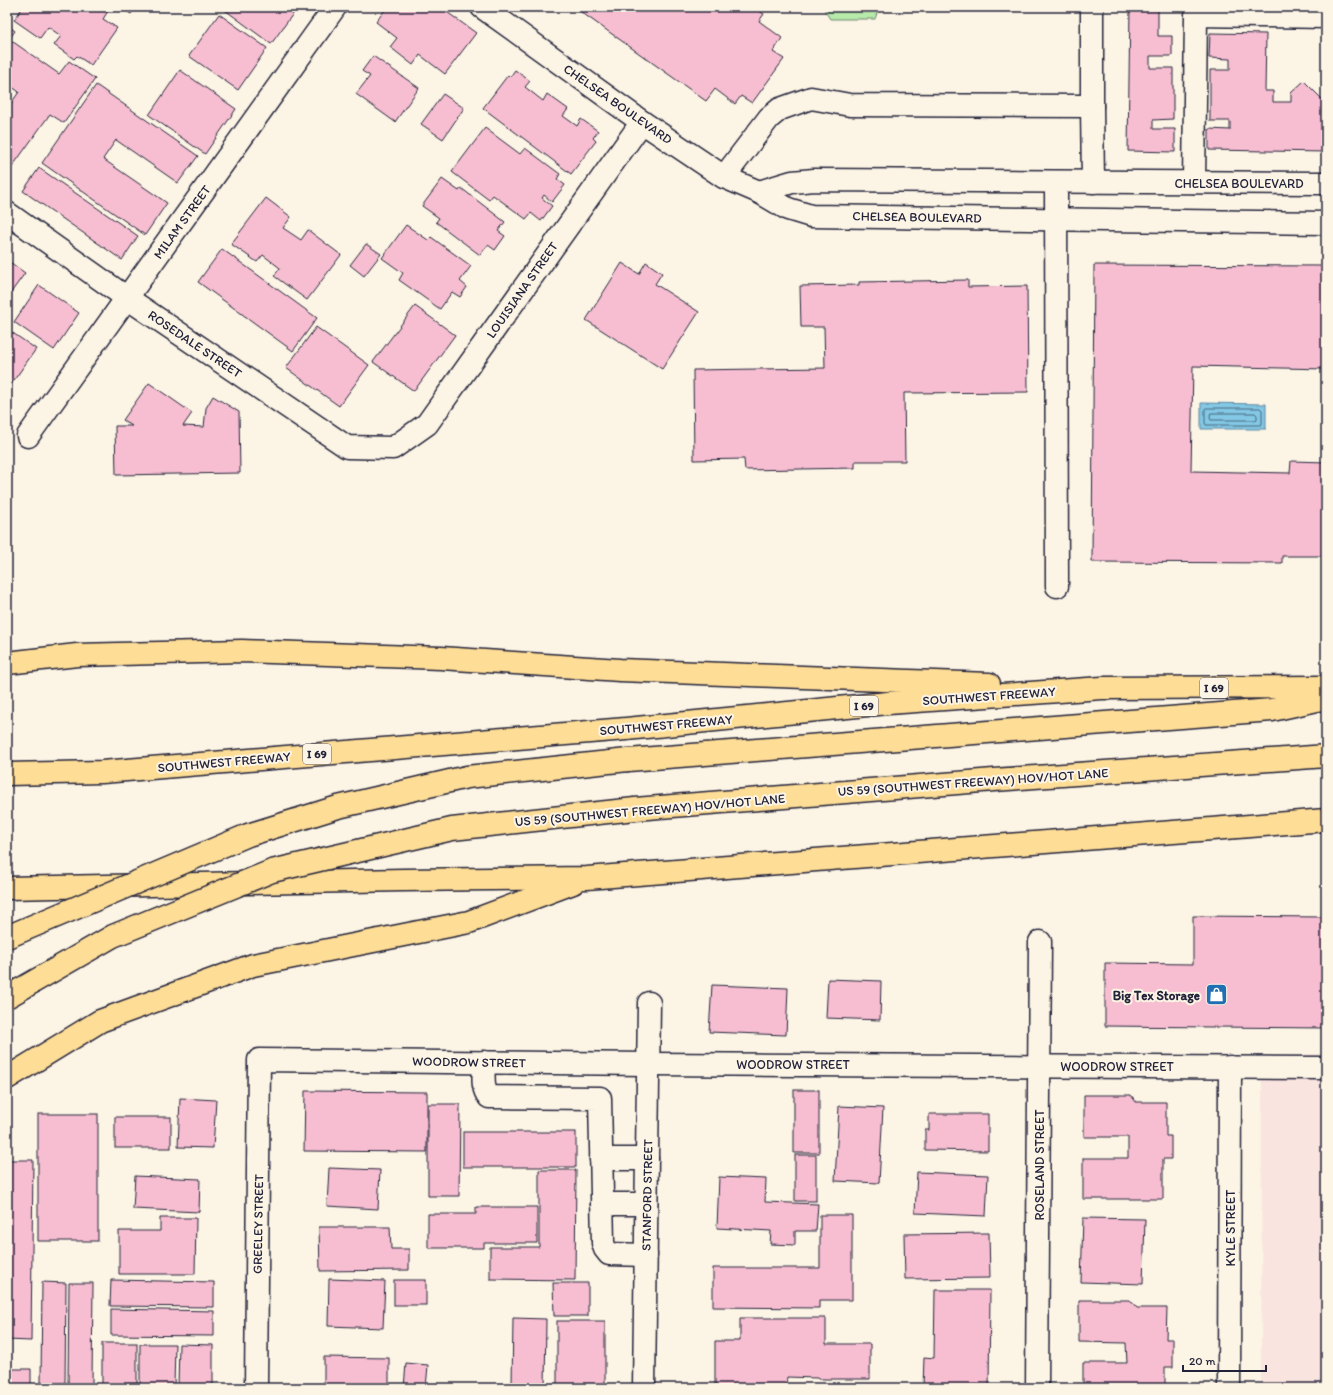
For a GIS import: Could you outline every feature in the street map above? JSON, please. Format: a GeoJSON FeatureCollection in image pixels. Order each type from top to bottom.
{"type":"FeatureCollection","features":[{"type":"Feature","properties":{"kind":"highway"},"geometry":{"type":"LineString","coordinates":[[7,663],[78,656],[242,651],[441,658],[620,670],[1102,688]]}},
{"type":"Feature","properties":{"kind":"highway","name":"SOUTHWEST FREEWAY"},"geometry":{"type":"LineString","coordinates":[[7,774],[102,772],[626,729],[888,703],[1102,688],[1326,687]]}},
{"type":"Feature","properties":{"kind":"highway"},"geometry":{"type":"LineString","coordinates":[[7,937],[248,835],[338,807],[467,777],[628,760],[1272,710],[1326,698]]}},
{"type":"Feature","properties":{"kind":"highway","name":"US 59 (SOUTHWEST FREEWAY) HOV/HOT LANE"},"geometry":{"type":"LineString","coordinates":[[7,997],[114,936],[272,871],[452,829],[635,809],[994,780],[1326,756]]}},
{"type":"Feature","properties":{"kind":"highway"},"geometry":{"type":"LineString","coordinates":[[7,888],[587,878],[1326,820]]}},
{"type":"Feature","properties":{"kind":"highway"},"geometry":{"type":"LineString","coordinates":[[7,1078],[100,1021],[253,965],[469,922],[587,878]]}},
{"type":"Feature","properties":{"kind":"street","name":"MILAM STREET"},"geometry":{"type":"LineString","coordinates":[[28,436],[335,7]]}},
{"type":"Feature","properties":{"kind":"street","name":"CHELSEA BOULEVARD"},"geometry":{"type":"LineString","coordinates":[[482,7],[642,122],[724,177],[759,192],[788,209],[811,216],[1326,222]]}},
{"type":"Feature","properties":{"kind":"street"},"geometry":{"type":"LineString","coordinates":[[1092,7],[1093,182]]}},
{"type":"Feature","properties":{"kind":"street"},"geometry":{"type":"LineString","coordinates":[[1194,182],[1196,15],[1326,17]]}},
{"type":"Feature","properties":{"kind":"street"},"geometry":{"type":"LineString","coordinates":[[724,177],[769,118],[780,109],[811,98],[850,105],[1092,106]]}},
{"type":"Feature","properties":{"kind":"street","name":"LOUISIANA STREET"},"geometry":{"type":"LineString","coordinates":[[393,448],[427,424],[642,122]]}},
{"type":"Feature","properties":{"kind":"street","name":"CHELSEA BOULEVARD"},"geometry":{"type":"LineString","coordinates":[[759,192],[792,182],[814,180],[1326,183]]}},
{"type":"Feature","properties":{"kind":"street"},"geometry":{"type":"LineString","coordinates":[[1056,182],[1057,586]]}},
{"type":"Feature","properties":{"kind":"street","name":"ROSEDALE STREET"},"geometry":{"type":"LineString","coordinates":[[7,213],[127,298],[347,447],[393,448]]}},
{"type":"Feature","properties":{"kind":"street","name":"ROSELAND STREET"},"geometry":{"type":"LineString","coordinates":[[1037,1388],[1040,942]]}},
{"type":"Feature","properties":{"kind":"street","name":"STANFORD STREET"},"geometry":{"type":"LineString","coordinates":[[644,1388],[649,1003]]}},
{"type":"Feature","properties":{"kind":"street","name":"WOODROW STREET"},"geometry":{"type":"LineString","coordinates":[[259,1060],[601,1064],[1326,1068]]}},
{"type":"Feature","properties":{"kind":"street","name":"GREELEY STREET"},"geometry":{"type":"LineString","coordinates":[[256,1388],[259,1060]]}},
{"type":"Feature","properties":{"kind":"street"},"geometry":{"type":"LineString","coordinates":[[484,1062],[485,1092],[489,1096],[495,1098],[600,1098]]}},
{"type":"Feature","properties":{"kind":"street"},"geometry":{"type":"LineString","coordinates":[[543,1098],[544,1063]]}},
{"type":"Feature","properties":{"kind":"street"},"geometry":{"type":"LineString","coordinates":[[601,1064],[600,1098],[603,1243],[609,1254],[646,1255]]}},
{"type":"Feature","properties":{"kind":"street","name":"KYLE STREET"},"geometry":{"type":"LineString","coordinates":[[1229,1388],[1230,1067]]}},
{"type":"Feature","properties":{"kind":"street"},"geometry":{"type":"LineString","coordinates":[[601,1159],[647,1159]]}},
{"type":"Feature","properties":{"kind":"street"},"geometry":{"type":"LineString","coordinates":[[602,1204],[646,1204]]}},
{"type":"Feature","properties":{"kind":"shaded area"},"geometry":{"type":"Polygon","coordinates":[[[1326,1054],[1326,1388],[1261,1388],[1262,1056],[1326,1054]]]}},
{"type":"Feature","properties":{"kind":"green space"},"geometry":{"type":"Polygon","coordinates":[[[825,7],[879,7],[875,19],[830,19],[825,11],[825,7]]]}},
{"type":"Feature","properties":{"kind":"water"},"geometry":{"type":"Polygon","coordinates":[[[1201,403],[1266,404],[1266,429],[1201,429],[1201,403]]]}},
{"type":"Feature","properties":{"kind":"building"},"geometry":{"type":"Polygon","coordinates":[[[23,7],[102,7],[108,11],[103,19],[117,28],[91,65],[77,56],[74,59],[54,45],[61,36],[48,27],[40,38],[14,20],[23,7]]]}},
{"type":"Feature","properties":{"kind":"building"},"geometry":{"type":"Polygon","coordinates":[[[120,7],[136,7],[131,14],[120,7]]]}},
{"type":"Feature","properties":{"kind":"building"},"geometry":{"type":"Polygon","coordinates":[[[221,7],[298,7],[271,44],[221,7]]]}},
{"type":"Feature","properties":{"kind":"building"},"geometry":{"type":"Polygon","coordinates":[[[387,7],[440,7],[476,33],[445,74],[420,55],[413,65],[390,47],[397,38],[376,22],[387,7]]]}},
{"type":"Feature","properties":{"kind":"building"},"geometry":{"type":"Polygon","coordinates":[[[574,7],[753,7],[764,14],[759,21],[782,38],[773,52],[784,59],[752,103],[741,96],[735,104],[715,89],[706,101],[574,7]]]}},
{"type":"Feature","properties":{"kind":"building"},"geometry":{"type":"Polygon","coordinates":[[[1130,7],[1158,7],[1158,36],[1172,36],[1172,56],[1150,56],[1150,68],[1173,68],[1173,119],[1153,120],[1153,129],[1175,129],[1175,152],[1128,151],[1130,7]]]}},
{"type":"Feature","properties":{"kind":"building"},"geometry":{"type":"Polygon","coordinates":[[[219,14],[267,48],[238,90],[189,56],[219,14]]]}},
{"type":"Feature","properties":{"kind":"building"},"geometry":{"type":"Polygon","coordinates":[[[7,25],[15,31],[9,39],[59,74],[69,61],[95,79],[64,123],[50,114],[7,174],[7,109],[19,92],[7,83],[7,25]]]}},
{"type":"Feature","properties":{"kind":"building"},"geometry":{"type":"Polygon","coordinates":[[[1210,33],[1266,34],[1265,91],[1273,91],[1273,102],[1291,102],[1291,93],[1304,81],[1324,101],[1326,101],[1326,152],[1209,150],[1209,129],[1230,130],[1230,121],[1210,121],[1210,70],[1230,70],[1230,59],[1209,58],[1210,33]]]}},
{"type":"Feature","properties":{"kind":"building"},"geometry":{"type":"Polygon","coordinates":[[[373,56],[419,88],[395,122],[356,94],[370,76],[362,71],[373,56]]]}},
{"type":"Feature","properties":{"kind":"building"},"geometry":{"type":"Polygon","coordinates":[[[180,70],[236,109],[205,154],[149,115],[180,70]]]}},
{"type":"Feature","properties":{"kind":"building"},"geometry":{"type":"Polygon","coordinates":[[[515,70],[530,81],[525,87],[543,101],[547,94],[568,109],[563,116],[577,126],[581,119],[598,131],[593,138],[596,141],[571,174],[483,108],[508,75],[510,77],[515,70]]]}},
{"type":"Feature","properties":{"kind":"building"},"geometry":{"type":"Polygon","coordinates":[[[96,85],[198,156],[178,183],[116,140],[103,159],[167,203],[145,235],[42,163],[96,85]]]}},
{"type":"Feature","properties":{"kind":"building"},"geometry":{"type":"Polygon","coordinates":[[[443,94],[464,108],[443,139],[421,124],[443,94]]]}},
{"type":"Feature","properties":{"kind":"building"},"geometry":{"type":"Polygon","coordinates":[[[485,128],[520,154],[525,148],[560,174],[557,179],[565,185],[552,202],[544,195],[542,198],[552,206],[541,221],[531,213],[526,219],[493,195],[489,200],[452,172],[485,128]]]}},
{"type":"Feature","properties":{"kind":"building"},"geometry":{"type":"Polygon","coordinates":[[[39,168],[138,236],[122,260],[23,191],[39,168]]]}},
{"type":"Feature","properties":{"kind":"building"},"geometry":{"type":"Polygon","coordinates":[[[442,179],[459,191],[461,188],[505,222],[498,231],[505,236],[495,250],[488,245],[480,255],[436,222],[439,218],[422,206],[442,179]]]}},
{"type":"Feature","properties":{"kind":"building"},"geometry":{"type":"Polygon","coordinates":[[[266,198],[291,217],[283,228],[301,240],[308,230],[341,255],[307,300],[274,276],[280,268],[263,255],[257,262],[231,244],[266,198]]]}},
{"type":"Feature","properties":{"kind":"building"},"geometry":{"type":"Polygon","coordinates":[[[406,225],[428,240],[431,237],[471,266],[460,281],[467,287],[460,297],[452,292],[440,309],[399,280],[403,273],[382,258],[406,225]]]}},
{"type":"Feature","properties":{"kind":"building"},"geometry":{"type":"Polygon","coordinates":[[[366,244],[381,254],[364,276],[350,265],[366,244]]]}},
{"type":"Feature","properties":{"kind":"building"},"geometry":{"type":"Polygon","coordinates":[[[222,249],[317,318],[293,351],[198,282],[222,249]]]}},
{"type":"Feature","properties":{"kind":"building"},"geometry":{"type":"Polygon","coordinates":[[[7,260],[25,273],[7,298],[7,260]]]}},
{"type":"Feature","properties":{"kind":"building"},"geometry":{"type":"Polygon","coordinates":[[[646,262],[662,273],[655,284],[699,312],[662,369],[586,320],[622,263],[639,274],[646,262]]]}},
{"type":"Feature","properties":{"kind":"building"},"geometry":{"type":"Polygon","coordinates":[[[1094,265],[1326,266],[1326,369],[1193,366],[1191,471],[1290,473],[1291,461],[1326,462],[1326,556],[1282,556],[1282,563],[1092,562],[1094,265]]]}},
{"type":"Feature","properties":{"kind":"building"},"geometry":{"type":"Polygon","coordinates":[[[968,280],[968,287],[1027,286],[1028,392],[904,393],[905,461],[855,461],[855,468],[745,470],[744,459],[694,460],[693,370],[825,368],[824,327],[801,327],[800,286],[859,285],[859,282],[968,280]]]}},
{"type":"Feature","properties":{"kind":"building"},"geometry":{"type":"Polygon","coordinates":[[[39,285],[79,313],[54,350],[14,322],[39,285]]]}},
{"type":"Feature","properties":{"kind":"building"},"geometry":{"type":"Polygon","coordinates":[[[415,306],[455,335],[414,391],[373,362],[415,306]]]}},
{"type":"Feature","properties":{"kind":"building"},"geometry":{"type":"Polygon","coordinates":[[[316,327],[369,365],[339,406],[286,368],[316,327]]]}},
{"type":"Feature","properties":{"kind":"building"},"geometry":{"type":"Polygon","coordinates":[[[7,329],[36,349],[7,390],[7,329]]]}},
{"type":"Feature","properties":{"kind":"building"},"geometry":{"type":"Polygon","coordinates":[[[149,383],[192,413],[183,426],[204,427],[206,408],[213,396],[239,412],[240,473],[116,475],[115,426],[132,426],[123,420],[149,383]]]}},
{"type":"Feature","properties":{"kind":"building","name":"Big Tex Storage"},"geometry":{"type":"Polygon","coordinates":[[[1193,916],[1326,917],[1326,1028],[1105,1026],[1105,963],[1193,964],[1193,916]]]}},
{"type":"Feature","properties":{"kind":"building"},"geometry":{"type":"Polygon","coordinates":[[[828,979],[881,981],[880,1020],[826,1018],[828,979]]]}},
{"type":"Feature","properties":{"kind":"building"},"geometry":{"type":"Polygon","coordinates":[[[712,985],[788,988],[786,1035],[709,1032],[712,985]]]}},
{"type":"Feature","properties":{"kind":"building"},"geometry":{"type":"Polygon","coordinates":[[[794,1090],[819,1090],[819,1153],[794,1153],[794,1090]]]}},
{"type":"Feature","properties":{"kind":"building"},"geometry":{"type":"Polygon","coordinates":[[[305,1091],[427,1092],[427,1152],[304,1151],[305,1091]]]}},
{"type":"Feature","properties":{"kind":"building"},"geometry":{"type":"Polygon","coordinates":[[[1084,1095],[1131,1095],[1136,1102],[1166,1102],[1166,1136],[1171,1136],[1171,1159],[1163,1159],[1163,1199],[1083,1199],[1083,1158],[1128,1158],[1128,1137],[1084,1137],[1084,1095]]]}},
{"type":"Feature","properties":{"kind":"building"},"geometry":{"type":"Polygon","coordinates":[[[180,1098],[216,1100],[213,1148],[178,1147],[180,1098]]]}},
{"type":"Feature","properties":{"kind":"building"},"geometry":{"type":"Polygon","coordinates":[[[428,1104],[460,1104],[459,1196],[428,1196],[428,1104]]]}},
{"type":"Feature","properties":{"kind":"building"},"geometry":{"type":"Polygon","coordinates":[[[839,1106],[883,1108],[879,1183],[835,1181],[839,1106]]]}},
{"type":"Feature","properties":{"kind":"building"},"geometry":{"type":"Polygon","coordinates":[[[38,1114],[98,1114],[98,1241],[38,1241],[38,1114]]]}},
{"type":"Feature","properties":{"kind":"building"},"geometry":{"type":"Polygon","coordinates":[[[929,1114],[988,1114],[988,1151],[925,1150],[925,1130],[929,1130],[929,1114]]]}},
{"type":"Feature","properties":{"kind":"building"},"geometry":{"type":"Polygon","coordinates":[[[115,1117],[171,1117],[171,1148],[115,1148],[115,1117]]]}},
{"type":"Feature","properties":{"kind":"building"},"geometry":{"type":"Polygon","coordinates":[[[463,1132],[576,1132],[576,1167],[463,1167],[463,1132]]]}},
{"type":"Feature","properties":{"kind":"building"},"geometry":{"type":"Polygon","coordinates":[[[795,1155],[816,1155],[816,1201],[795,1201],[795,1155]]]}},
{"type":"Feature","properties":{"kind":"building"},"geometry":{"type":"Polygon","coordinates":[[[7,1160],[33,1160],[31,1341],[7,1340],[7,1160]]]}},
{"type":"Feature","properties":{"kind":"building"},"geometry":{"type":"Polygon","coordinates":[[[329,1168],[380,1170],[378,1209],[327,1206],[329,1168]]]}},
{"type":"Feature","properties":{"kind":"building"},"geometry":{"type":"Polygon","coordinates":[[[539,1170],[576,1170],[575,1280],[490,1279],[490,1247],[539,1247],[539,1170]]]}},
{"type":"Feature","properties":{"kind":"building"},"geometry":{"type":"Polygon","coordinates":[[[917,1172],[988,1175],[986,1216],[915,1213],[917,1172]]]}},
{"type":"Feature","properties":{"kind":"building"},"geometry":{"type":"Polygon","coordinates":[[[135,1176],[200,1179],[199,1212],[133,1209],[135,1176]]]}},
{"type":"Feature","properties":{"kind":"building"},"geometry":{"type":"Polygon","coordinates":[[[719,1177],[766,1179],[765,1202],[818,1204],[816,1231],[795,1231],[795,1245],[770,1244],[771,1231],[717,1228],[719,1177]]]}},
{"type":"Feature","properties":{"kind":"building"},"geometry":{"type":"Polygon","coordinates":[[[476,1207],[537,1207],[537,1243],[484,1243],[484,1248],[428,1248],[428,1214],[476,1214],[476,1207]]]}},
{"type":"Feature","properties":{"kind":"building"},"geometry":{"type":"Polygon","coordinates":[[[820,1215],[852,1215],[852,1300],[819,1300],[819,1308],[713,1307],[713,1268],[820,1268],[820,1215]]]}},
{"type":"Feature","properties":{"kind":"building"},"geometry":{"type":"Polygon","coordinates":[[[160,1218],[196,1218],[195,1274],[119,1274],[119,1231],[160,1231],[160,1218]]]}},
{"type":"Feature","properties":{"kind":"building"},"geometry":{"type":"Polygon","coordinates":[[[1083,1218],[1145,1219],[1143,1284],[1081,1282],[1083,1218]]]}},
{"type":"Feature","properties":{"kind":"building"},"geometry":{"type":"Polygon","coordinates":[[[319,1227],[390,1227],[391,1249],[409,1249],[409,1270],[320,1271],[319,1227]]]}},
{"type":"Feature","properties":{"kind":"building"},"geometry":{"type":"Polygon","coordinates":[[[989,1233],[990,1278],[905,1279],[904,1234],[989,1233]]]}},
{"type":"Feature","properties":{"kind":"building"},"geometry":{"type":"Polygon","coordinates":[[[329,1279],[385,1281],[383,1328],[328,1326],[329,1279]]]}},
{"type":"Feature","properties":{"kind":"building"},"geometry":{"type":"Polygon","coordinates":[[[111,1280],[214,1282],[214,1307],[110,1306],[111,1280]]]}},
{"type":"Feature","properties":{"kind":"building"},"geometry":{"type":"Polygon","coordinates":[[[394,1280],[426,1280],[426,1305],[394,1305],[394,1280]]]}},
{"type":"Feature","properties":{"kind":"building"},"geometry":{"type":"Polygon","coordinates":[[[42,1282],[66,1283],[65,1383],[41,1383],[42,1282]]]}},
{"type":"Feature","properties":{"kind":"building"},"geometry":{"type":"Polygon","coordinates":[[[69,1283],[93,1283],[92,1384],[68,1384],[69,1283]]]}},
{"type":"Feature","properties":{"kind":"building"},"geometry":{"type":"Polygon","coordinates":[[[553,1283],[588,1283],[588,1316],[554,1316],[553,1283]]]}},
{"type":"Feature","properties":{"kind":"building"},"geometry":{"type":"Polygon","coordinates":[[[935,1290],[990,1290],[989,1388],[923,1388],[924,1357],[934,1358],[935,1290]]]}},
{"type":"Feature","properties":{"kind":"building"},"geometry":{"type":"Polygon","coordinates":[[[1079,1300],[1130,1300],[1137,1308],[1167,1308],[1166,1339],[1173,1339],[1173,1367],[1165,1367],[1165,1388],[1083,1388],[1083,1363],[1127,1363],[1126,1343],[1079,1342],[1079,1300]]]}},
{"type":"Feature","properties":{"kind":"building"},"geometry":{"type":"Polygon","coordinates":[[[111,1309],[214,1311],[214,1336],[111,1335],[111,1309]]]}},
{"type":"Feature","properties":{"kind":"building"},"geometry":{"type":"Polygon","coordinates":[[[513,1318],[546,1319],[545,1387],[512,1386],[513,1318]]]}},
{"type":"Feature","properties":{"kind":"building"},"geometry":{"type":"Polygon","coordinates":[[[740,1318],[826,1318],[826,1344],[870,1344],[870,1379],[818,1379],[787,1377],[786,1387],[715,1387],[715,1341],[740,1341],[740,1318]]]}},
{"type":"Feature","properties":{"kind":"building"},"geometry":{"type":"Polygon","coordinates":[[[557,1321],[605,1321],[605,1388],[557,1388],[557,1321]]]}},
{"type":"Feature","properties":{"kind":"building"},"geometry":{"type":"Polygon","coordinates":[[[102,1343],[137,1343],[137,1385],[102,1385],[102,1343]]]}},
{"type":"Feature","properties":{"kind":"building"},"geometry":{"type":"Polygon","coordinates":[[[140,1344],[175,1344],[174,1387],[140,1386],[140,1344]]]}},
{"type":"Feature","properties":{"kind":"building"},"geometry":{"type":"Polygon","coordinates":[[[179,1344],[213,1345],[213,1387],[178,1386],[179,1344]]]}},
{"type":"Feature","properties":{"kind":"building"},"geometry":{"type":"Polygon","coordinates":[[[324,1357],[389,1358],[389,1388],[324,1388],[324,1357]]]}},
{"type":"Feature","properties":{"kind":"building"},"geometry":{"type":"Polygon","coordinates":[[[406,1363],[428,1365],[426,1388],[404,1388],[406,1363]]]}},
{"type":"Feature","properties":{"kind":"building"},"geometry":{"type":"Polygon","coordinates":[[[7,1369],[31,1369],[31,1388],[7,1388],[7,1369]]]}},
{"type":"Feature","properties":{"kind":"place","name":"Big Tex Storage"},"geometry":{"type":"Point","coordinates":[1216,995]}}]}
